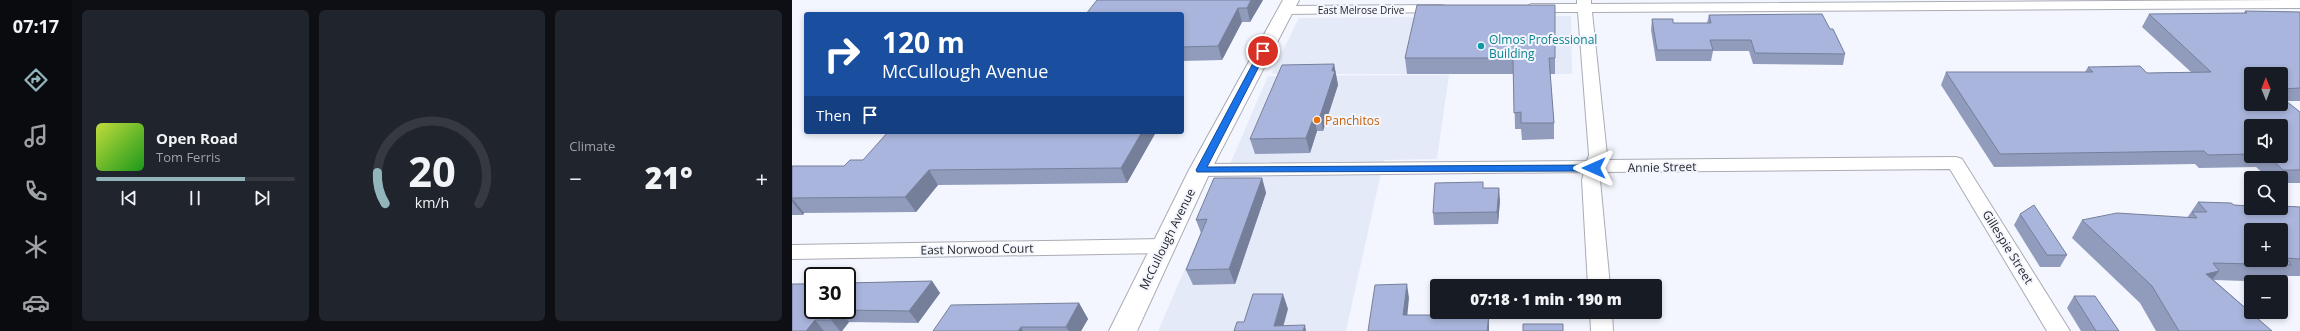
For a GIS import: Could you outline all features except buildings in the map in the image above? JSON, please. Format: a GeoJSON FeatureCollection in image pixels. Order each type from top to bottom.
{"type":"FeatureCollection","features":[{"type":"Feature","properties":{"kind":"main road","name":"McCullough Avenue"},"geometry":{"type":"LineString","coordinates":[[1123,331],[1200,170],[1289,5]]}},
{"type":"Feature","properties":{"kind":"street"},"geometry":{"type":"LineString","coordinates":[[1585,4],[1598,155],[1591,180],[1598,279]]}},
{"type":"Feature","properties":{"kind":"street"},"geometry":{"type":"LineString","coordinates":[[1515,9],[1585,4],[2300,4]]}},
{"type":"Feature","properties":{"kind":"street","name":"East Melrose Drive"},"geometry":{"type":"LineString","coordinates":[[1289,5],[1452,9]]}},
{"type":"Feature","properties":{"kind":"street","name":"Annie Street"},"geometry":{"type":"LineString","coordinates":[[1200,170],[1594,168],[1956,163]]}},
{"type":"Feature","properties":{"kind":"street","name":"Gillespie Street"},"geometry":{"type":"LineString","coordinates":[[1956,163],[2059,331]]}},
{"type":"Feature","properties":{"kind":"street","name":"East Norwood Court"},"geometry":{"type":"LineString","coordinates":[[792,252],[1163,246]]}},
{"type":"Feature","properties":{"kind":"street"},"geometry":{"type":"LineString","coordinates":[[1601,319],[1602,331]]}},
{"type":"Feature","properties":{"kind":"shaded area"},"geometry":{"type":"Polygon","coordinates":[[[1571,16],[1572,74],[1271,74],[1299,18],[1571,16]]]}},
{"type":"Feature","properties":{"kind":"shaded area"},"geometry":{"type":"Polygon","coordinates":[[[1449,75],[1437,159],[1384,160],[1346,331],[1158,331],[1268,76],[1449,75]]]}},
{"type":"Feature","properties":{"kind":"place","name":"Olmos Professional Building"},"geometry":{"type":"Point","coordinates":[1481,46]}},
{"type":"Feature","properties":{"kind":"place","name":"Panchitos"},"geometry":{"type":"Point","coordinates":[1317,120]}},
{"type":"Feature","properties":{"kind":"route"},"geometry":{"type":"LineString","coordinates":[[1263,51],[1200,170],[1594,168]]}}]}
